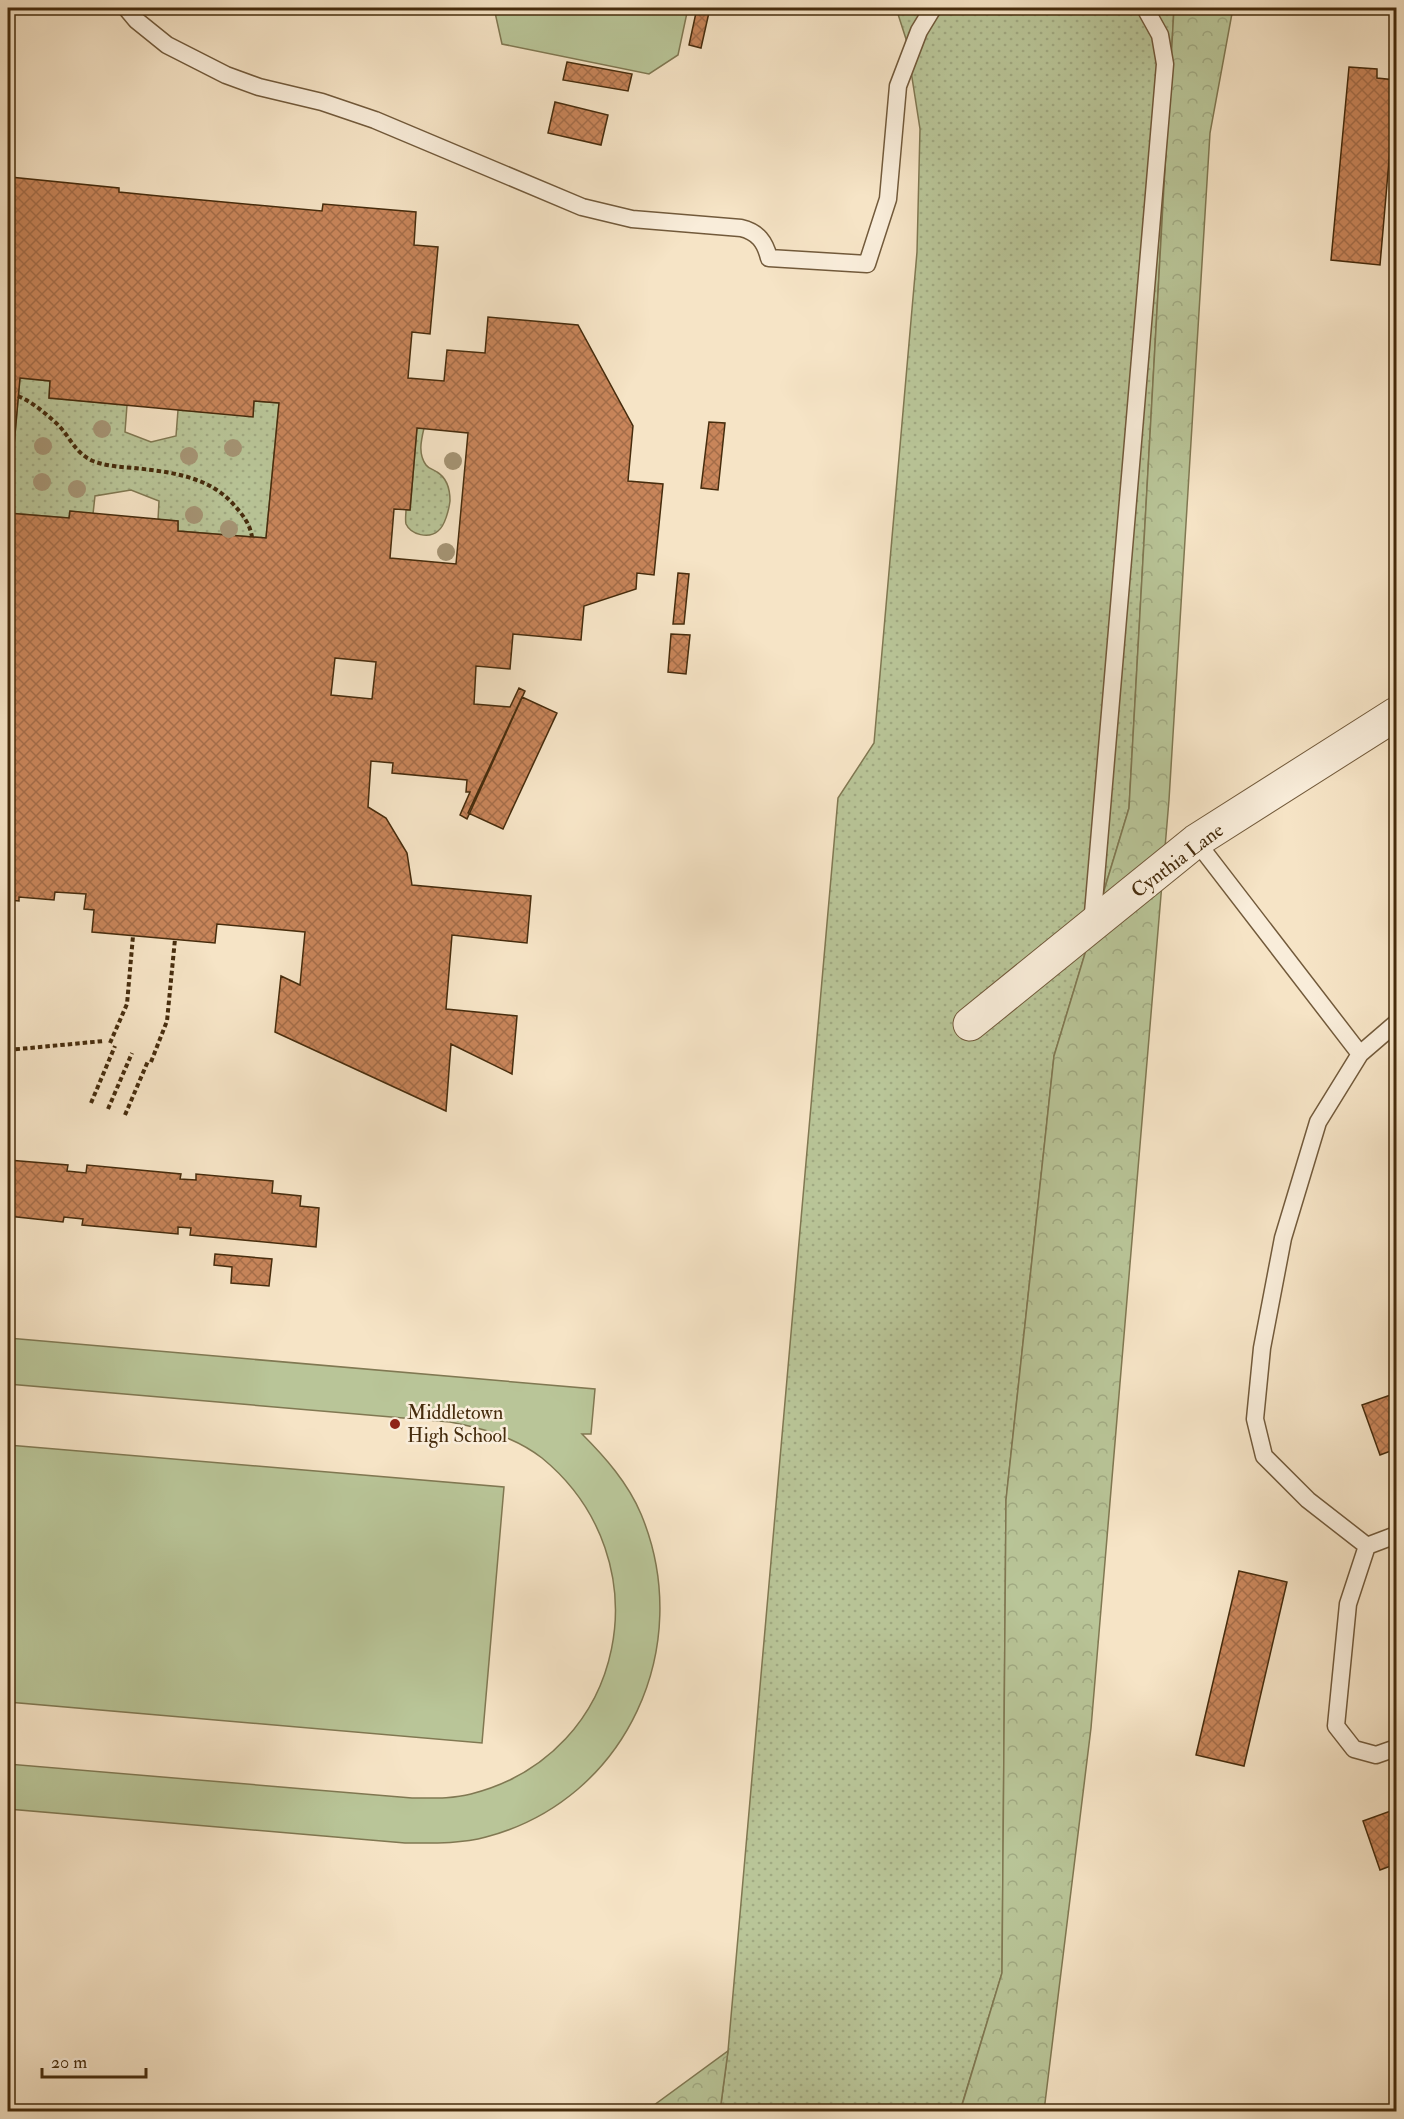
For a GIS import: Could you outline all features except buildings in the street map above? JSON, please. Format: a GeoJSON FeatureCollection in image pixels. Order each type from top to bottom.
{"type":"FeatureCollection","features":[{"type":"Feature","properties":{"kind":"street","name":"Cynthia Lane"},"geometry":{"type":"LineString","coordinates":[[970,1024],[1196,841],[1396,714]]}},
{"type":"Feature","properties":{"kind":"lane"},"geometry":{"type":"LineString","coordinates":[[126,8],[136,20],[167,45],[226,75],[259,87],[322,102],[375,120],[582,207],[632,219],[753,231],[766,247],[769,258],[867,264],[888,199],[898,86],[919,31],[933,8]]}},
{"type":"Feature","properties":{"kind":"lane"},"geometry":{"type":"LineString","coordinates":[[1091,926],[1165,64],[1160,35],[1145,8]]}},
{"type":"Feature","properties":{"kind":"lane"},"geometry":{"type":"LineString","coordinates":[[1196,841],[1360,1054]]}},
{"type":"Feature","properties":{"kind":"lane"},"geometry":{"type":"LineString","coordinates":[[1367,1546],[1308,1500],[1264,1456],[1255,1419],[1262,1348],[1283,1238],[1318,1122],[1360,1054],[1396,1023]]}},
{"type":"Feature","properties":{"kind":"lane"},"geometry":{"type":"LineString","coordinates":[[1367,1546],[1396,1535]]}},
{"type":"Feature","properties":{"kind":"lane"},"geometry":{"type":"LineString","coordinates":[[1367,1546],[1348,1604],[1336,1725],[1354,1749],[1376,1755],[1396,1748]]}},
{"type":"Feature","properties":{"kind":"path"},"geometry":{"type":"LineString","coordinates":[[18,396],[31,402],[57,423],[76,450],[93,461],[111,466],[167,472],[209,486],[228,498],[243,515],[252,537]]}},
{"type":"Feature","properties":{"kind":"path"},"geometry":{"type":"LineString","coordinates":[[110,1043],[127,1004],[133,936]]}},
{"type":"Feature","properties":{"kind":"path"},"geometry":{"type":"LineString","coordinates":[[125,1115],[167,1021],[175,939]]}},
{"type":"Feature","properties":{"kind":"path"},"geometry":{"type":"LineString","coordinates":[[8,1050],[105,1041]]}},
{"type":"Feature","properties":{"kind":"path"},"geometry":{"type":"LineString","coordinates":[[91,1103],[115,1046]]}},
{"type":"Feature","properties":{"kind":"path"},"geometry":{"type":"LineString","coordinates":[[108,1109],[132,1053]]}},
{"type":"Feature","properties":{"kind":"green space"},"geometry":{"type":"Polygon","coordinates":[[[494,8],[688,8],[678,55],[649,74],[502,44],[494,8]]]}},
{"type":"Feature","properties":{"kind":"green space"},"geometry":{"type":"Polygon","coordinates":[[[896,8],[1174,8],[1129,808],[1054,1056],[1006,1500],[1002,1973],[960,2111],[720,2112],[728,2051],[838,798],[874,743],[917,252],[920,129],[906,39],[896,8]]]}},
{"type":"Feature","properties":{"kind":"green space"},"geometry":{"type":"Polygon","coordinates":[[[1174,8],[1233,8],[1210,133],[1169,800],[1091,1728],[1044,2111],[960,2112],[1002,1973],[1006,1500],[1054,1056],[1129,808],[1174,8]]]}},
{"type":"Feature","properties":{"kind":"green space"},"geometry":{"type":"Polygon","coordinates":[[[20,378],[50,381],[49,398],[127,405],[125,432],[151,442],[176,436],[178,410],[253,416],[254,401],[279,403],[266,538],[178,531],[178,521],[158,520],[159,501],[131,490],[95,496],[93,514],[70,511],[69,518],[8,513],[20,378]]]}},
{"type":"Feature","properties":{"kind":"green space"},"geometry":{"type":"Polygon","coordinates":[[[417,428],[424,428],[421,447],[423,461],[443,478],[450,501],[445,521],[438,531],[430,535],[420,535],[408,528],[406,524],[406,510],[410,510],[417,428]]]}},
{"type":"Feature","properties":{"kind":"green space"},"geometry":{"type":"Polygon","coordinates":[[[8,1338],[595,1389],[591,1434],[582,1434],[615,1471],[630,1492],[641,1514],[656,1564],[660,1615],[653,1664],[637,1711],[612,1753],[577,1789],[535,1818],[486,1837],[456,1842],[405,1843],[8,1809],[8,1764],[412,1798],[471,1794],[524,1772],[566,1739],[595,1697],[612,1649],[615,1598],[605,1547],[581,1500],[542,1458],[521,1444],[486,1430],[450,1422],[8,1384],[8,1338]]]}},
{"type":"Feature","properties":{"kind":"green space"},"geometry":{"type":"Polygon","coordinates":[[[8,1445],[504,1487],[482,1743],[8,1702],[8,1445]]]}},
{"type":"Feature","properties":{"kind":"green space"},"geometry":{"type":"Polygon","coordinates":[[[728,2051],[720,2111],[646,2111],[728,2051]]]}},
{"type":"Feature","properties":{"kind":"place","name":"Middletown High School"},"geometry":{"type":"Point","coordinates":[395,1424]}}]}
